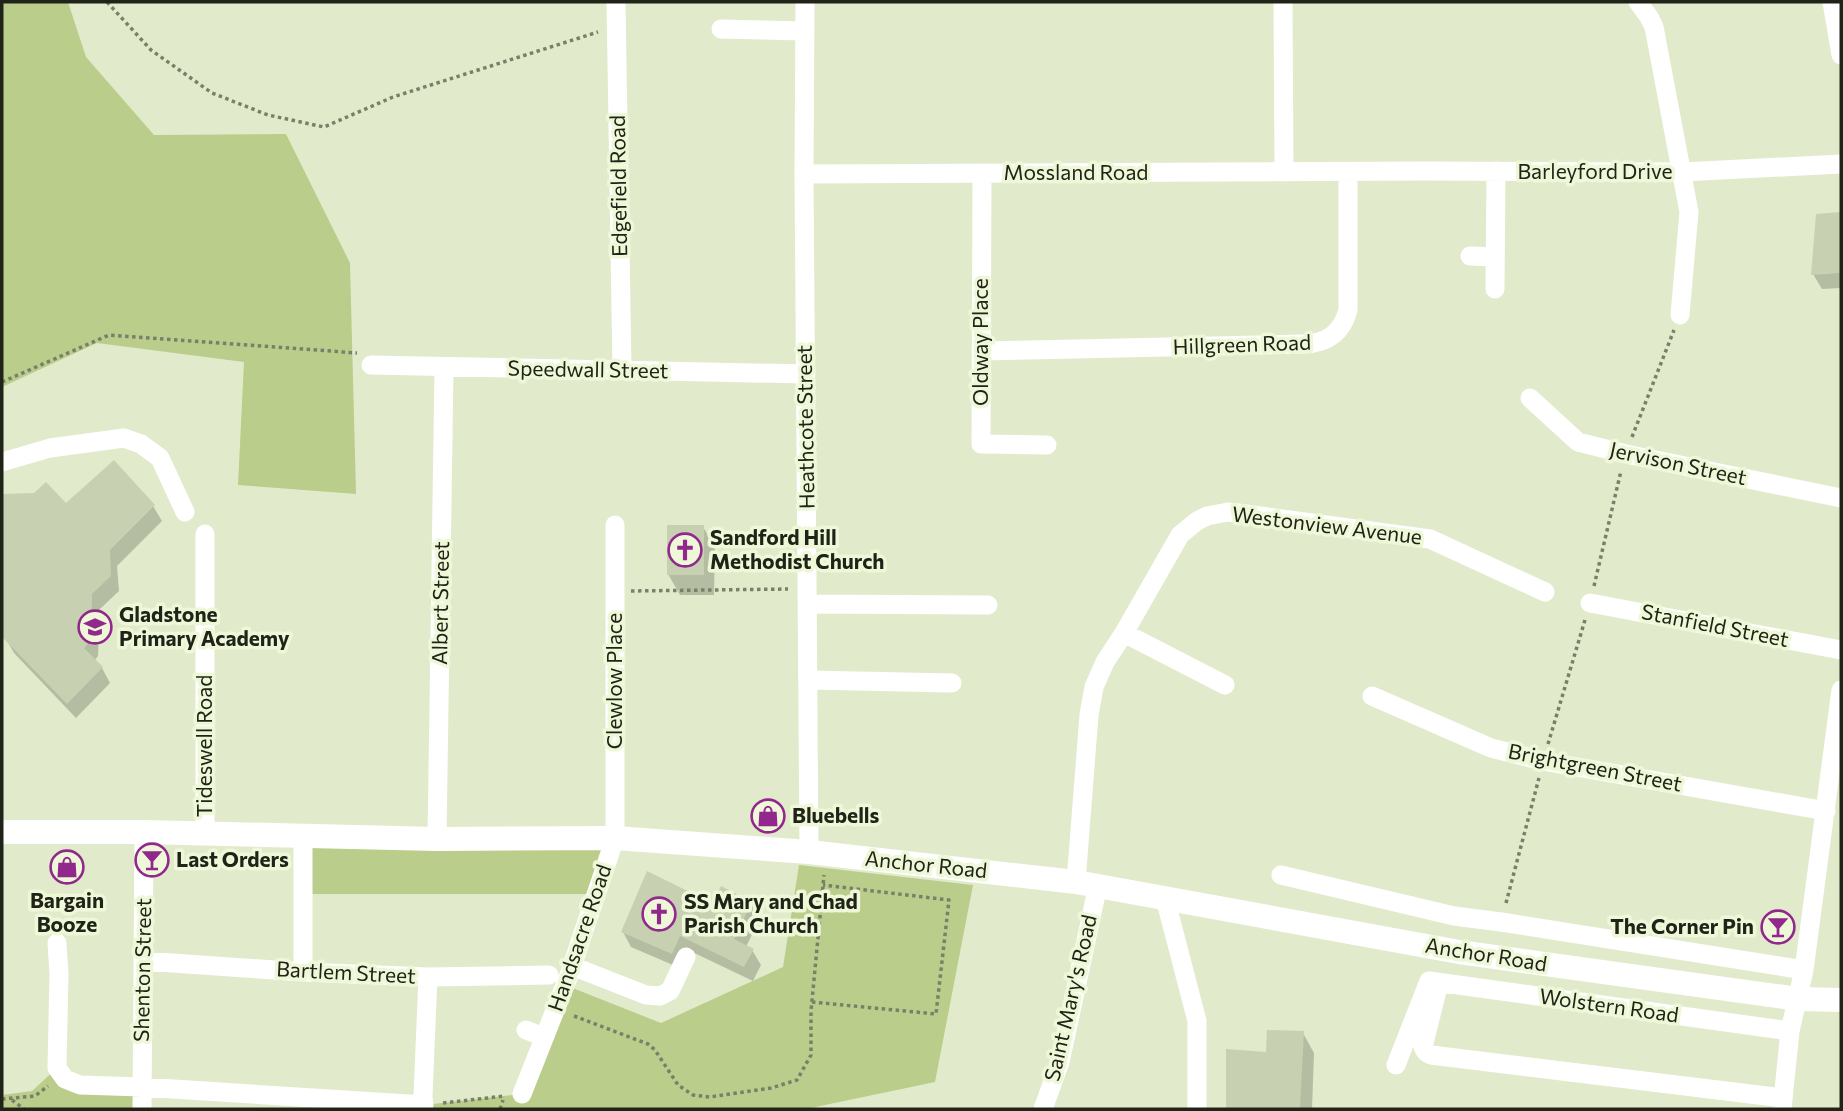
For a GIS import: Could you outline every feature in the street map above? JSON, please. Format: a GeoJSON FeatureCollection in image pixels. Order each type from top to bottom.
{"type":"FeatureCollection","features":[{"type":"Feature","properties":{"kind":"main road","name":"Anchor Road"},"geometry":{"type":"LineString","coordinates":[[2,832],[615,838],[817,853],[1087,883],[1459,952],[1798,999],[1841,1000]]}},
{"type":"Feature","properties":{"kind":"street","name":"Edgefield Road"},"geometry":{"type":"LineString","coordinates":[[616,2],[622,370]]}},
{"type":"Feature","properties":{"kind":"street","name":"Heathcote Street"},"geometry":{"type":"LineString","coordinates":[[805,2],[808,680],[817,853]]}},
{"type":"Feature","properties":{"kind":"street"},"geometry":{"type":"LineString","coordinates":[[1283,2],[1284,172]]}},
{"type":"Feature","properties":{"kind":"street"},"geometry":{"type":"LineString","coordinates":[[1638,2],[1654,27],[1689,212],[1680,315]]}},
{"type":"Feature","properties":{"kind":"street"},"geometry":{"type":"LineString","coordinates":[[1832,2],[1841,55]]}},
{"type":"Feature","properties":{"kind":"street"},"geometry":{"type":"LineString","coordinates":[[721,29],[805,31]]}},
{"type":"Feature","properties":{"kind":"street","name":"Barleyford Drive"},"geometry":{"type":"LineString","coordinates":[[1348,172],[1682,172],[1841,164]]}},
{"type":"Feature","properties":{"kind":"street"},"geometry":{"type":"LineString","coordinates":[[1495,289],[1496,171]]}},
{"type":"Feature","properties":{"kind":"street","name":"Mossland Road"},"geometry":{"type":"LineString","coordinates":[[804,174],[1348,172]]}},
{"type":"Feature","properties":{"kind":"street","name":"Hillgreen Road"},"geometry":{"type":"LineString","coordinates":[[981,351],[1304,344],[1329,339],[1342,327],[1348,310],[1348,172]]}},
{"type":"Feature","properties":{"kind":"street","name":"Oldway Place"},"geometry":{"type":"LineString","coordinates":[[982,173],[981,444],[1047,445]]}},
{"type":"Feature","properties":{"kind":"street"},"geometry":{"type":"LineString","coordinates":[[1469,256],[1494,257]]}},
{"type":"Feature","properties":{"kind":"street","name":"Speedwall Street"},"geometry":{"type":"LineString","coordinates":[[371,365],[806,374]]}},
{"type":"Feature","properties":{"kind":"street","name":"Albert Street"},"geometry":{"type":"LineString","coordinates":[[438,838],[444,368]]}},
{"type":"Feature","properties":{"kind":"street","name":"Jervison Street"},"geometry":{"type":"LineString","coordinates":[[1530,398],[1578,442],[1841,498]]}},
{"type":"Feature","properties":{"kind":"street"},"geometry":{"type":"LineString","coordinates":[[2,462],[50,448],[124,438],[141,444],[160,458],[185,512]]}},
{"type":"Feature","properties":{"kind":"street","name":"Westonview Avenue"},"geometry":{"type":"LineString","coordinates":[[1087,883],[1089,715],[1094,687],[1105,662],[1180,535],[1188,527],[1207,516],[1228,512],[1430,538],[1545,592]]}},
{"type":"Feature","properties":{"kind":"street","name":"Clewlow Place"},"geometry":{"type":"LineString","coordinates":[[615,525],[615,838]]}},
{"type":"Feature","properties":{"kind":"street","name":"Tideswell Road"},"geometry":{"type":"LineString","coordinates":[[205,534],[205,833]]}},
{"type":"Feature","properties":{"kind":"street"},"geometry":{"type":"LineString","coordinates":[[808,596],[988,606]]}},
{"type":"Feature","properties":{"kind":"street","name":"Stanfield Street"},"geometry":{"type":"LineString","coordinates":[[1590,603],[1841,650]]}},
{"type":"Feature","properties":{"kind":"street"},"geometry":{"type":"LineString","coordinates":[[1124,633],[1225,685]]}},
{"type":"Feature","properties":{"kind":"street"},"geometry":{"type":"LineString","coordinates":[[808,680],[952,683]]}},
{"type":"Feature","properties":{"kind":"street"},"geometry":{"type":"LineString","coordinates":[[1434,981],[1423,1047],[1431,1055],[1782,1104],[1790,1031],[1804,970],[1841,690]]}},
{"type":"Feature","properties":{"kind":"street","name":"Brightgreen Street"},"geometry":{"type":"LineString","coordinates":[[1372,696],[1491,748],[1543,761],[1826,811]]}},
{"type":"Feature","properties":{"kind":"street","name":"Shenton Street"},"geometry":{"type":"LineString","coordinates":[[142,1109],[144,832]]}},
{"type":"Feature","properties":{"kind":"street"},"geometry":{"type":"LineString","coordinates":[[303,972],[305,835]]}},
{"type":"Feature","properties":{"kind":"street","name":"Handsacre Road"},"geometry":{"type":"LineString","coordinates":[[514,1095],[535,1033],[555,1009],[572,966],[615,838]]}},
{"type":"Feature","properties":{"kind":"street"},"geometry":{"type":"LineString","coordinates":[[1281,875],[1454,916],[1804,970]]}},
{"type":"Feature","properties":{"kind":"street","name":"Saint Mary's Road"},"geometry":{"type":"LineString","coordinates":[[1043,1109],[1059,1062],[1087,883]]}},
{"type":"Feature","properties":{"kind":"street"},"geometry":{"type":"LineString","coordinates":[[1165,898],[1197,1021],[1197,1109]]}},
{"type":"Feature","properties":{"kind":"street"},"geometry":{"type":"LineString","coordinates":[[57,943],[57,1068],[65,1079],[80,1085],[424,1107],[428,977]]}},
{"type":"Feature","properties":{"kind":"street"},"geometry":{"type":"LineString","coordinates":[[572,966],[646,995],[660,996],[670,991],[686,957]]}},
{"type":"Feature","properties":{"kind":"street","name":"Bartlem Street"},"geometry":{"type":"LineString","coordinates":[[143,961],[428,977],[549,975]]}},
{"type":"Feature","properties":{"kind":"street"},"geometry":{"type":"LineString","coordinates":[[1396,1065],[1434,981]]}},
{"type":"Feature","properties":{"kind":"street","name":"Wolstern Road"},"geometry":{"type":"LineString","coordinates":[[1434,981],[1790,1031]]}},
{"type":"Feature","properties":{"kind":"path"},"geometry":{"type":"LineString","coordinates":[[107,2],[151,50],[212,93],[268,116],[324,127],[393,97],[616,26]]}},
{"type":"Feature","properties":{"kind":"path"},"geometry":{"type":"LineString","coordinates":[[1501,922],[1543,761],[1590,603],[1626,454],[1680,315]]}},
{"type":"Feature","properties":{"kind":"path"},"geometry":{"type":"LineString","coordinates":[[2,382],[108,335],[356,352],[371,365]]}},
{"type":"Feature","properties":{"kind":"path"},"geometry":{"type":"LineString","coordinates":[[615,591],[808,596]]}},
{"type":"Feature","properties":{"kind":"path"},"geometry":{"type":"LineString","coordinates":[[555,1009],[648,1044],[655,1050],[678,1086],[693,1095],[710,1097],[771,1088],[797,1080],[811,1055],[811,1002],[823,885],[817,853]]}},
{"type":"Feature","properties":{"kind":"path"},"geometry":{"type":"LineString","coordinates":[[811,1002],[936,1014],[949,900],[823,885]]}},
{"type":"Feature","properties":{"kind":"path"},"geometry":{"type":"LineString","coordinates":[[424,1107],[514,1095]]}},
{"type":"Feature","properties":{"kind":"path"},"geometry":{"type":"LineString","coordinates":[[500,1109],[514,1095]]}},
{"type":"Feature","properties":{"kind":"path"},"geometry":{"type":"LineString","coordinates":[[2,1099],[35,1096]]}},
{"type":"Feature","properties":{"kind":"path"},"geometry":{"type":"LineString","coordinates":[[11,1098],[24,1109]]}},
{"type":"Feature","properties":{"kind":"green space"},"geometry":{"type":"Polygon","coordinates":[[[2,2],[68,2],[86,57],[154,135],[286,134],[350,263],[356,494],[238,485],[244,362],[97,343],[2,387],[2,2]]]}},
{"type":"Feature","properties":{"kind":"green space"},"geometry":{"type":"Polygon","coordinates":[[[305,835],[615,838],[603,894],[303,894],[305,835]]]}},
{"type":"Feature","properties":{"kind":"green space"},"geometry":{"type":"Polygon","coordinates":[[[799,865],[973,885],[935,1082],[806,1109],[424,1109],[424,1105],[522,1094],[565,985],[661,1023],[783,967],[799,865]]]}},
{"type":"Feature","properties":{"kind":"green space"},"geometry":{"type":"Polygon","coordinates":[[[57,1068],[65,1079],[142,1087],[142,1109],[2,1109],[2,1095],[32,1091],[57,1068]]]}},
{"type":"Feature","properties":{"kind":"building"},"geometry":{"type":"Polygon","coordinates":[[[1841,212],[1841,273],[1811,275],[1816,214],[1841,212]]]}},
{"type":"Feature","properties":{"kind":"building"},"geometry":{"type":"Polygon","coordinates":[[[114,460],[155,505],[110,550],[111,576],[92,594],[91,640],[84,648],[103,667],[67,704],[3,638],[2,494],[34,493],[46,482],[66,503],[114,460]]]}},
{"type":"Feature","properties":{"kind":"building","name":"Sandford Hill Methodist Church"},"geometry":{"type":"Polygon","coordinates":[[[667,525],[704,525],[704,575],[667,575],[667,525]]]}},
{"type":"Feature","properties":{"kind":"building"},"geometry":{"type":"Polygon","coordinates":[[[647,871],[712,903],[721,886],[752,902],[734,939],[754,949],[744,967],[680,936],[672,954],[621,932],[647,871]]]}},
{"type":"Feature","properties":{"kind":"building"},"geometry":{"type":"Polygon","coordinates":[[[1267,1030],[1304,1031],[1300,1109],[1226,1109],[1226,1049],[1266,1052],[1267,1030]]]}},
{"type":"Feature","properties":{"kind":"place","name":"Sandford Hill Methodist Church"},"geometry":{"type":"Point","coordinates":[685,550]}},
{"type":"Feature","properties":{"kind":"place","name":"Gladstone Primary Academy"},"geometry":{"type":"Point","coordinates":[95,627]}},
{"type":"Feature","properties":{"kind":"place","name":"Bluebells"},"geometry":{"type":"Point","coordinates":[768,816]}},
{"type":"Feature","properties":{"kind":"place","name":"Last Orders"},"geometry":{"type":"Point","coordinates":[152,860]}},
{"type":"Feature","properties":{"kind":"place","name":"Bargain Booze"},"geometry":{"type":"Point","coordinates":[67,867]}},
{"type":"Feature","properties":{"kind":"place","name":"SS Mary and Chad Parish Church"},"geometry":{"type":"Point","coordinates":[659,914]}},
{"type":"Feature","properties":{"kind":"place","name":"The Corner Pin"},"geometry":{"type":"Point","coordinates":[1778,927]}}]}
